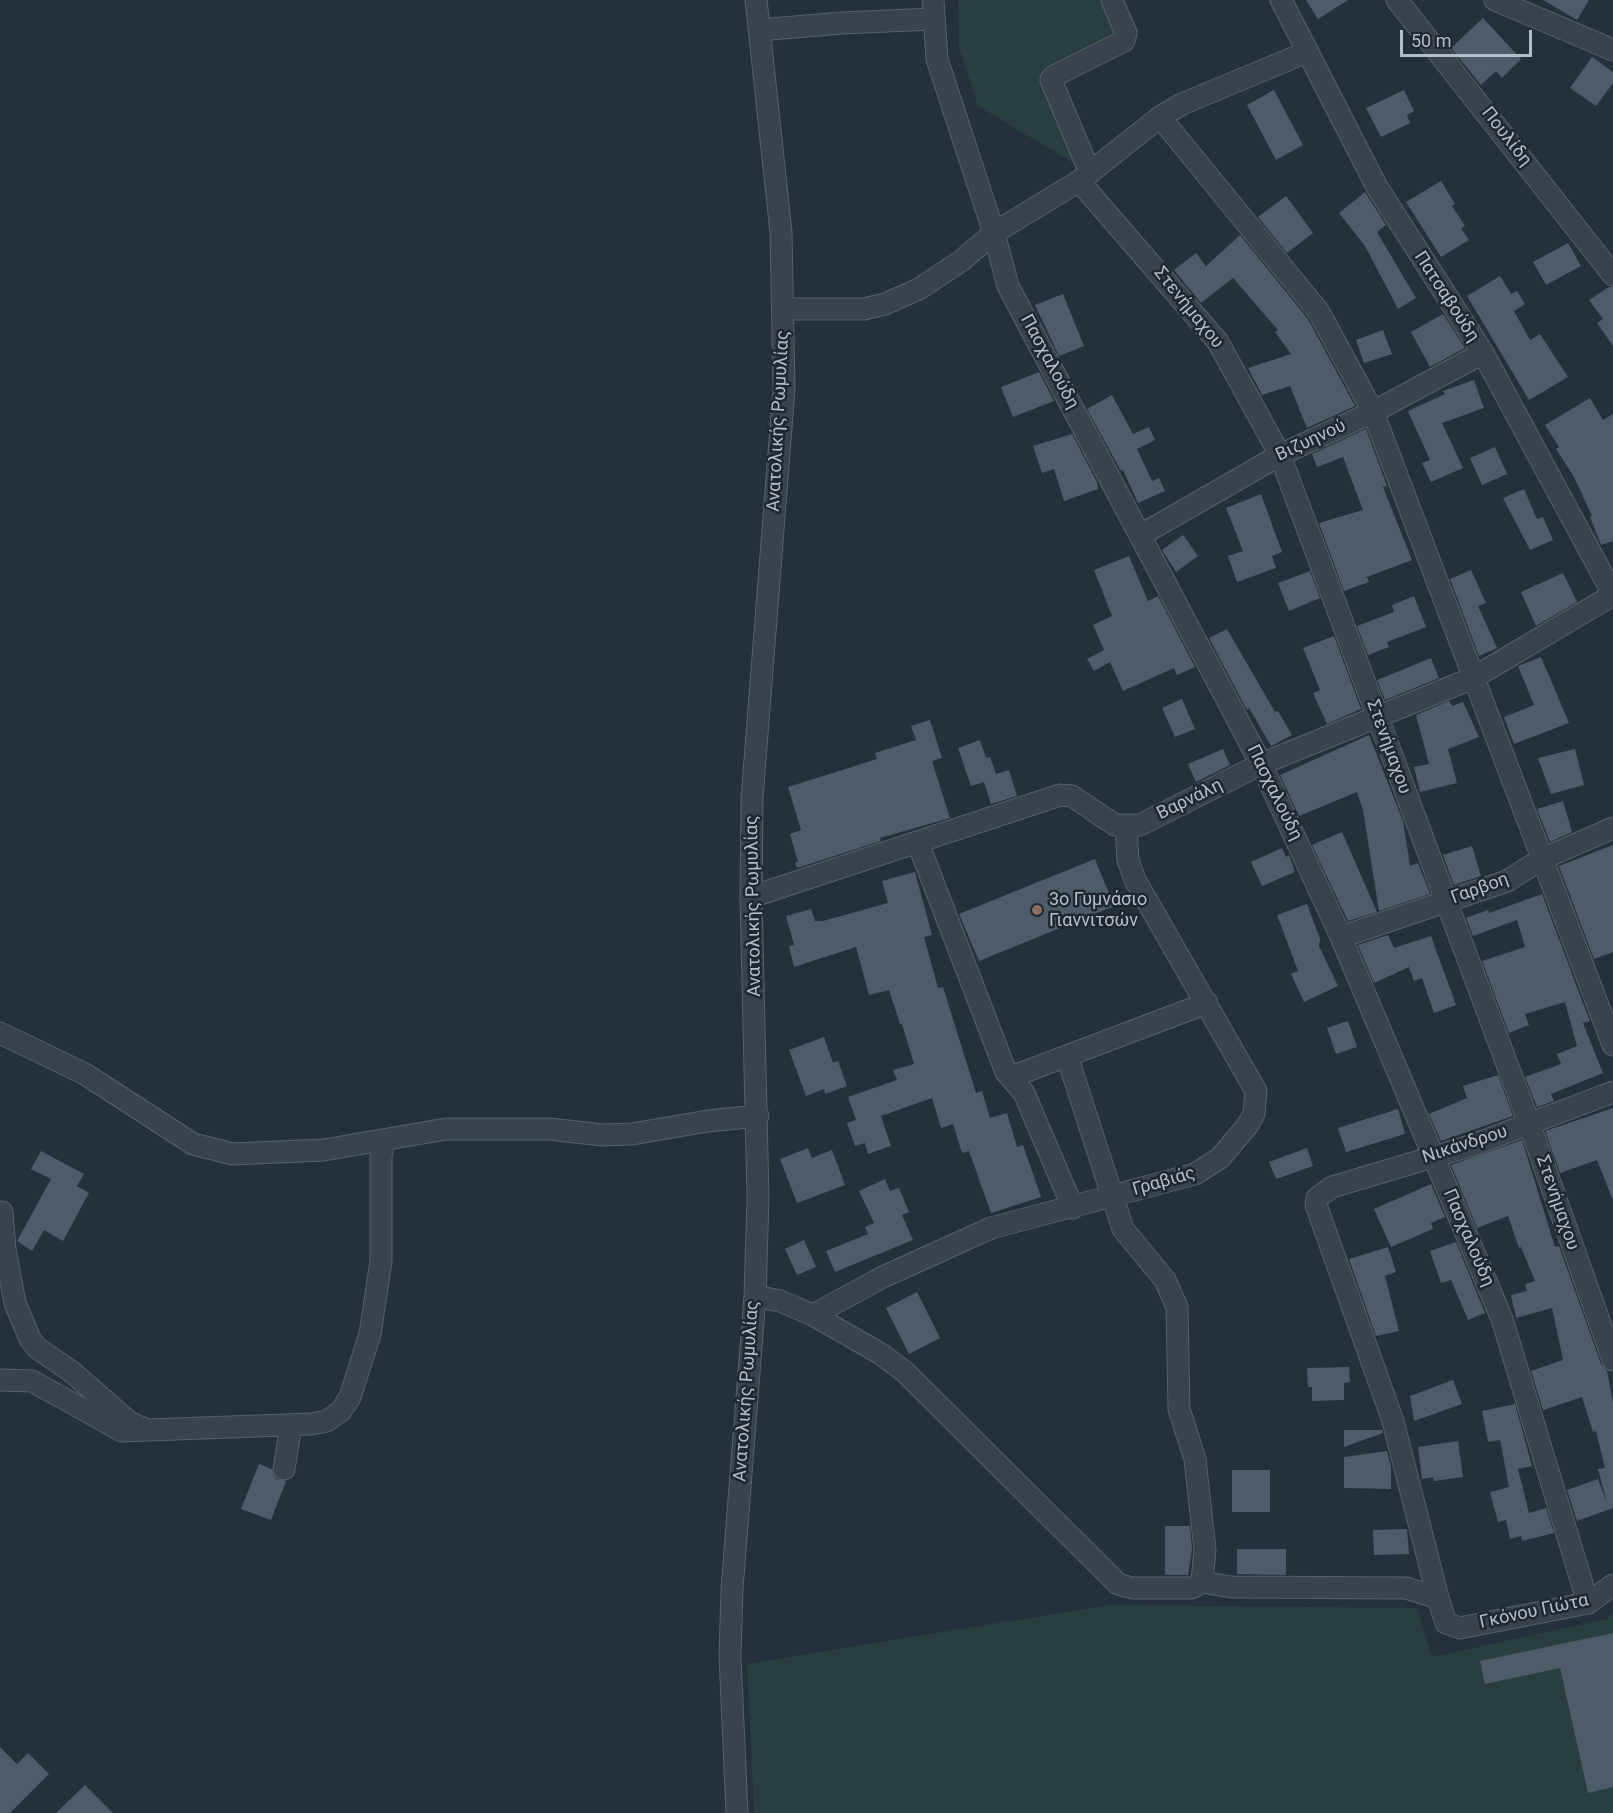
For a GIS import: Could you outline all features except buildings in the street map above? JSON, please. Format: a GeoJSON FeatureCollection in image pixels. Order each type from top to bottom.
{"type":"FeatureCollection","features":[{"type":"Feature","properties":{"kind":"street","name":"Ανατολικής Ρωμυλίας"},"geometry":{"type":"LineString","coordinates":[[736,1813],[730,1666],[732,1589],[755,1296],[758,1116],[751,897],[752,798],[784,388],[785,309],[781,232],[756,0]]}},
{"type":"Feature","properties":{"kind":"street","name":"Στενήμαχου"},"geometry":{"type":"LineString","coordinates":[[1112,0],[1126,33],[1124,41],[1054,76],[1051,80],[1085,177],[1218,342],[1280,454],[1529,1123],[1613,1360]]}},
{"type":"Feature","properties":{"kind":"street","name":"Πατσαβούδη"},"geometry":{"type":"LineString","coordinates":[[1281,0],[1377,187],[1483,353],[1606,563],[1613,595]]}},
{"type":"Feature","properties":{"kind":"street","name":"Πουλίδη"},"geometry":{"type":"LineString","coordinates":[[1397,0],[1613,275]]}},
{"type":"Feature","properties":{"kind":"street"},"geometry":{"type":"LineString","coordinates":[[1495,0],[1613,50]]}},
{"type":"Feature","properties":{"kind":"street"},"geometry":{"type":"LineString","coordinates":[[759,30],[933,10]]}},
{"type":"Feature","properties":{"kind":"street","name":"Πασχαλούδη"},"geometry":{"type":"LineString","coordinates":[[933,10],[940,71],[994,233],[1008,286],[1261,764],[1341,937],[1502,1319],[1588,1603]]}},
{"type":"Feature","properties":{"kind":"street"},"geometry":{"type":"LineString","coordinates":[[785,309],[842,310],[885,304],[919,289],[961,261],[994,233],[1085,177],[1160,117],[1188,102],[1307,52]]}},
{"type":"Feature","properties":{"kind":"street"},"geometry":{"type":"LineString","coordinates":[[1160,117],[1319,312],[1373,412],[1613,1045]]}},
{"type":"Feature","properties":{"kind":"street","name":"Βιζυηνού"},"geometry":{"type":"LineString","coordinates":[[1141,535],[1280,454],[1373,412],[1483,353]]}},
{"type":"Feature","properties":{"kind":"street","name":"Βαρνάλη"},"geometry":{"type":"LineString","coordinates":[[1126,827],[1140,825],[1261,764],[1473,678],[1613,595]]}},
{"type":"Feature","properties":{"kind":"street"},"geometry":{"type":"LineString","coordinates":[[751,897],[1066,794],[1115,825],[1126,827]]}},
{"type":"Feature","properties":{"kind":"street","name":"Γραβιάς"},"geometry":{"type":"LineString","coordinates":[[813,1316],[883,1277],[973,1236],[1014,1221],[1073,1208],[1209,1168],[1220,1158],[1254,1114],[1257,1102],[1254,1083],[1135,880],[1128,860],[1126,827]]}},
{"type":"Feature","properties":{"kind":"street","name":"Γαρβοη"},"geometry":{"type":"LineString","coordinates":[[1341,937],[1507,881],[1542,859],[1613,828]]}},
{"type":"Feature","properties":{"kind":"street"},"geometry":{"type":"LineString","coordinates":[[918,843],[990,1031],[1011,1077],[1024,1093],[1073,1208]]}},
{"type":"Feature","properties":{"kind":"street"},"geometry":{"type":"LineString","coordinates":[[1011,1077],[1207,1003]]}},
{"type":"Feature","properties":{"kind":"street"},"geometry":{"type":"LineString","coordinates":[[0,1033],[85,1074],[174,1133],[215,1152],[274,1155],[462,1128],[550,1129],[602,1135],[632,1134],[722,1119],[758,1116]]}},
{"type":"Feature","properties":{"kind":"street"},"geometry":{"type":"LineString","coordinates":[[1066,1056],[1114,1196],[1119,1218],[1128,1238],[1166,1280],[1177,1307],[1179,1409],[1195,1459],[1205,1550],[1202,1582]]}},
{"type":"Feature","properties":{"kind":"street","name":"Νικάνδρου"},"geometry":{"type":"LineString","coordinates":[[1438,1598],[1393,1421],[1317,1212],[1317,1198],[1332,1187],[1473,1145],[1613,1092]]}},
{"type":"Feature","properties":{"kind":"street"},"geometry":{"type":"LineString","coordinates":[[0,1380],[32,1381],[114,1429],[150,1431],[291,1425],[327,1421],[341,1411],[357,1380],[370,1334],[379,1284],[381,1157],[384,1140]]}},
{"type":"Feature","properties":{"kind":"street"},"geometry":{"type":"LineString","coordinates":[[2,1212],[5,1250],[15,1304],[30,1339],[37,1348],[72,1372],[129,1422],[150,1431]]}},
{"type":"Feature","properties":{"kind":"street"},"geometry":{"type":"LineString","coordinates":[[755,1296],[780,1301],[813,1316],[881,1354],[905,1372],[1118,1584],[1132,1588],[1192,1588],[1202,1582],[1231,1587],[1406,1588],[1438,1598]]}},
{"type":"Feature","properties":{"kind":"street"},"geometry":{"type":"LineString","coordinates":[[284,1469],[291,1425]]}},
{"type":"Feature","properties":{"kind":"street","name":"Γκόνου Γιώτα"},"geometry":{"type":"LineString","coordinates":[[1438,1598],[1444,1620],[1450,1627],[1460,1628],[1588,1603],[1613,1585]]}},
{"type":"Feature","properties":{"kind":"green space"},"geometry":{"type":"Polygon","coordinates":[[[958,0],[1112,0],[1126,33],[1054,76],[1090,173],[978,106],[959,47],[958,0]]]}},
{"type":"Feature","properties":{"kind":"green space"},"geometry":{"type":"Polygon","coordinates":[[[1108,1605],[1417,1608],[1432,1657],[1607,1619],[1613,1613],[1613,1813],[754,1813],[747,1664],[1108,1605]]]}},
{"type":"Feature","properties":{"kind":"place","name":"3ο Γυμνάσιο Γιαννιτσών"},"geometry":{"type":"Point","coordinates":[1037,910]}}]}
